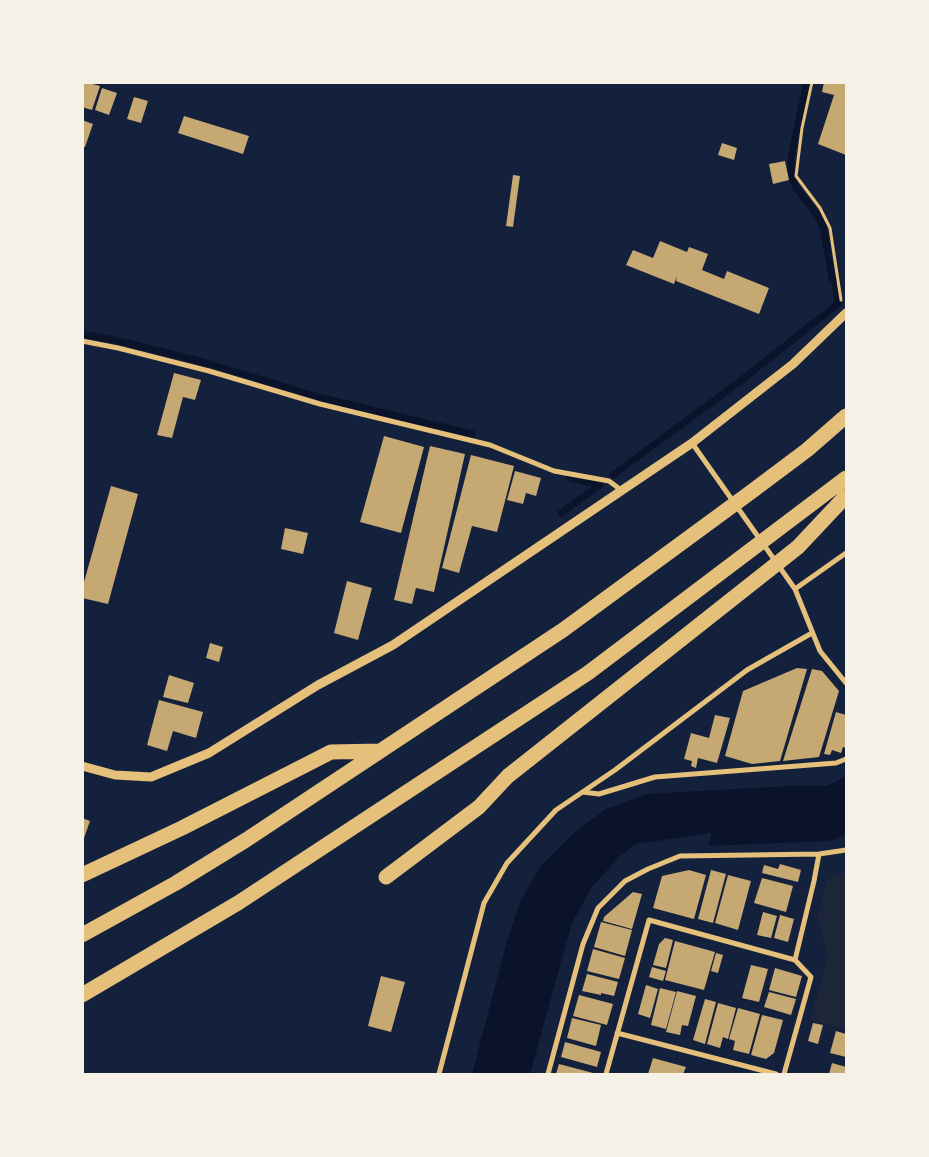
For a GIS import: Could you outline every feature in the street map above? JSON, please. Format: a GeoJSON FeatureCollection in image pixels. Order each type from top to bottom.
{"type":"FeatureCollection","features":[{"type":"Feature","properties":{"kind":"highway"},"geometry":{"type":"LineString","coordinates":[[82,935],[246,840],[564,630],[807,450],[846,416]]}},
{"type":"Feature","properties":{"kind":"highway"},"geometry":{"type":"LineString","coordinates":[[82,995],[238,903],[588,673],[846,478]]}},
{"type":"Feature","properties":{"kind":"highway"},"geometry":{"type":"LineString","coordinates":[[386,877],[478,807],[508,776],[798,547],[846,496]]}},
{"type":"Feature","properties":{"kind":"highway"},"geometry":{"type":"LineString","coordinates":[[82,875],[182,828],[331,752],[379,751]]}},
{"type":"Feature","properties":{"kind":"street"},"geometry":{"type":"LineString","coordinates":[[82,766],[115,775],[151,777],[209,754],[318,686],[393,645],[692,444],[793,364],[845,314]]}},
{"type":"Feature","properties":{"kind":"street"},"geometry":{"type":"LineString","coordinates":[[82,341],[209,371],[320,404],[490,445],[554,471],[608,480],[622,490]]}},
{"type":"Feature","properties":{"kind":"street"},"geometry":{"type":"LineString","coordinates":[[692,444],[795,589],[820,651],[846,683]]}},
{"type":"Feature","properties":{"kind":"street"},"geometry":{"type":"LineString","coordinates":[[795,589],[846,553]]}},
{"type":"Feature","properties":{"kind":"street"},"geometry":{"type":"LineString","coordinates":[[439,1074],[484,904],[507,864],[556,810],[615,770],[747,670],[812,632]]}},
{"type":"Feature","properties":{"kind":"street"},"geometry":{"type":"LineString","coordinates":[[583,792],[599,794],[655,778],[836,763],[846,759]]}},
{"type":"Feature","properties":{"kind":"street"},"geometry":{"type":"LineString","coordinates":[[548,1074],[583,944],[598,908],[625,881],[680,856],[819,854],[846,850]]}},
{"type":"Feature","properties":{"kind":"street"},"geometry":{"type":"LineString","coordinates":[[794,960],[819,854]]}},
{"type":"Feature","properties":{"kind":"street"},"geometry":{"type":"LineString","coordinates":[[606,1074],[649,920],[794,960],[810,977],[784,1074]]}},
{"type":"Feature","properties":{"kind":"street"},"geometry":{"type":"LineString","coordinates":[[618,1033],[776,1074]]}},
{"type":"Feature","properties":{"kind":"path"},"geometry":{"type":"LineString","coordinates":[[812,82],[802,128],[796,176],[820,208],[830,228],[845,314]]}},
{"type":"Feature","properties":{"kind":"shaded area"},"geometry":{"type":"Polygon","coordinates":[[[846,776],[846,835],[830,841],[709,846],[711,833],[636,844],[620,856],[592,887],[572,923],[530,1074],[472,1074],[507,941],[520,902],[540,867],[576,831],[606,809],[647,794],[789,786],[827,786],[846,776]]]}},
{"type":"Feature","properties":{"kind":"shaded area"},"geometry":{"type":"Polygon","coordinates":[[[844,872],[846,884],[846,1030],[810,1020],[828,958],[818,917],[827,880],[844,872]]]}},
{"type":"Feature","properties":{"kind":"building"},"geometry":{"type":"Polygon","coordinates":[[[85,82],[100,86],[92,110],[82,107],[82,91],[85,82]]]}},
{"type":"Feature","properties":{"kind":"building"},"geometry":{"type":"Polygon","coordinates":[[[824,82],[846,82],[846,155],[818,144],[834,95],[822,92],[824,82]]]}},
{"type":"Feature","properties":{"kind":"building"},"geometry":{"type":"Polygon","coordinates":[[[102,88],[117,93],[109,115],[95,110],[102,88]]]}},
{"type":"Feature","properties":{"kind":"building"},"geometry":{"type":"Polygon","coordinates":[[[134,97],[148,101],[141,123],[127,119],[134,97]]]}},
{"type":"Feature","properties":{"kind":"building"},"geometry":{"type":"Polygon","coordinates":[[[184,116],[249,136],[243,154],[178,133],[184,116]]]}},
{"type":"Feature","properties":{"kind":"building"},"geometry":{"type":"Polygon","coordinates":[[[82,120],[93,124],[85,147],[82,147],[82,120]]]}},
{"type":"Feature","properties":{"kind":"building"},"geometry":{"type":"Polygon","coordinates":[[[722,143],[737,148],[734,160],[718,155],[722,143]]]}},
{"type":"Feature","properties":{"kind":"building"},"geometry":{"type":"Polygon","coordinates":[[[785,161],[789,180],[773,184],[769,164],[785,161]]]}},
{"type":"Feature","properties":{"kind":"building"},"geometry":{"type":"Polygon","coordinates":[[[513,175],[520,176],[513,227],[506,226],[513,175]]]}},
{"type":"Feature","properties":{"kind":"building"},"geometry":{"type":"Polygon","coordinates":[[[660,241],[687,252],[689,247],[708,254],[702,270],[724,279],[727,271],[769,288],[759,314],[676,281],[677,276],[674,284],[626,265],[633,250],[653,258],[660,241]]]}},
{"type":"Feature","properties":{"kind":"building"},"geometry":{"type":"Polygon","coordinates":[[[174,373],[201,380],[195,400],[183,397],[172,438],[157,435],[174,373]]]}},
{"type":"Feature","properties":{"kind":"building"},"geometry":{"type":"Polygon","coordinates":[[[384,436],[424,447],[401,533],[360,522],[384,436]]]}},
{"type":"Feature","properties":{"kind":"building"},"geometry":{"type":"Polygon","coordinates":[[[430,446],[465,454],[434,592],[416,588],[412,604],[394,600],[430,446]]]}},
{"type":"Feature","properties":{"kind":"building"},"geometry":{"type":"Polygon","coordinates":[[[471,455],[514,466],[497,532],[472,526],[459,573],[442,568],[471,455]]]}},
{"type":"Feature","properties":{"kind":"building"},"geometry":{"type":"Polygon","coordinates":[[[515,471],[541,478],[536,496],[526,493],[523,504],[507,500],[515,471]]]}},
{"type":"Feature","properties":{"kind":"building"},"geometry":{"type":"Polygon","coordinates":[[[111,486],[138,494],[108,604],[82,598],[82,589],[111,486]]]}},
{"type":"Feature","properties":{"kind":"building"},"geometry":{"type":"Polygon","coordinates":[[[285,528],[308,533],[303,554],[281,549],[285,528]]]}},
{"type":"Feature","properties":{"kind":"building"},"geometry":{"type":"Polygon","coordinates":[[[347,581],[372,588],[358,640],[334,633],[347,581]]]}},
{"type":"Feature","properties":{"kind":"building"},"geometry":{"type":"Polygon","coordinates":[[[210,643],[223,647],[219,662],[206,658],[210,643]]]}},
{"type":"Feature","properties":{"kind":"building"},"geometry":{"type":"Polygon","coordinates":[[[797,668],[807,669],[780,761],[752,764],[725,756],[743,691],[797,668]]]}},
{"type":"Feature","properties":{"kind":"building"},"geometry":{"type":"Polygon","coordinates":[[[812,669],[822,671],[839,691],[819,757],[783,761],[812,669]]]}},
{"type":"Feature","properties":{"kind":"building"},"geometry":{"type":"Polygon","coordinates":[[[169,675],[194,683],[188,703],[163,697],[169,675]]]}},
{"type":"Feature","properties":{"kind":"building"},"geometry":{"type":"Polygon","coordinates":[[[159,700],[203,712],[196,738],[173,731],[167,751],[147,745],[159,700]]]}},
{"type":"Feature","properties":{"kind":"building"},"geometry":{"type":"Polygon","coordinates":[[[836,712],[846,715],[846,748],[843,747],[841,753],[832,750],[830,755],[824,754],[836,712]]]}},
{"type":"Feature","properties":{"kind":"building"},"geometry":{"type":"Polygon","coordinates":[[[715,715],[730,718],[717,763],[698,758],[696,768],[691,766],[692,761],[684,759],[691,733],[709,738],[715,715]]]}},
{"type":"Feature","properties":{"kind":"building"},"geometry":{"type":"Polygon","coordinates":[[[82,818],[90,821],[83,841],[82,841],[82,818]]]}},
{"type":"Feature","properties":{"kind":"building"},"geometry":{"type":"Polygon","coordinates":[[[780,864],[801,870],[798,882],[762,873],[764,865],[778,869],[780,864]]]}},
{"type":"Feature","properties":{"kind":"building"},"geometry":{"type":"Polygon","coordinates":[[[689,870],[706,875],[694,919],[653,908],[662,876],[689,870]]]}},
{"type":"Feature","properties":{"kind":"building"},"geometry":{"type":"Polygon","coordinates":[[[711,870],[726,874],[713,923],[698,919],[711,870]]]}},
{"type":"Feature","properties":{"kind":"building"},"geometry":{"type":"Polygon","coordinates":[[[728,875],[751,881],[738,930],[715,923],[728,875]]]}},
{"type":"Feature","properties":{"kind":"building"},"geometry":{"type":"Polygon","coordinates":[[[762,878],[793,886],[786,912],[754,903],[762,878]]]}},
{"type":"Feature","properties":{"kind":"building"},"geometry":{"type":"Polygon","coordinates":[[[633,892],[642,894],[632,929],[603,921],[604,917],[633,892]]]}},
{"type":"Feature","properties":{"kind":"building"},"geometry":{"type":"Polygon","coordinates":[[[763,912],[777,916],[771,938],[757,935],[763,912]]]}},
{"type":"Feature","properties":{"kind":"building"},"geometry":{"type":"Polygon","coordinates":[[[780,915],[794,919],[788,942],[774,938],[780,915]]]}},
{"type":"Feature","properties":{"kind":"building"},"geometry":{"type":"Polygon","coordinates":[[[601,922],[632,930],[625,956],[594,947],[601,922]]]}},
{"type":"Feature","properties":{"kind":"building"},"geometry":{"type":"Polygon","coordinates":[[[665,938],[673,940],[666,968],[653,965],[659,944],[665,938]]]}},
{"type":"Feature","properties":{"kind":"building"},"geometry":{"type":"Polygon","coordinates":[[[675,941],[715,952],[704,990],[665,980],[675,941]]]}},
{"type":"Feature","properties":{"kind":"building"},"geometry":{"type":"Polygon","coordinates":[[[593,949],[625,958],[619,979],[587,971],[593,949]]]}},
{"type":"Feature","properties":{"kind":"building"},"geometry":{"type":"Polygon","coordinates":[[[716,953],[723,955],[718,973],[711,971],[716,953]]]}},
{"type":"Feature","properties":{"kind":"building"},"geometry":{"type":"Polygon","coordinates":[[[751,965],[768,969],[759,1002],[742,998],[751,965]]]}},
{"type":"Feature","properties":{"kind":"building"},"geometry":{"type":"Polygon","coordinates":[[[652,967],[666,971],[663,981],[649,977],[652,967]]]}},
{"type":"Feature","properties":{"kind":"building"},"geometry":{"type":"Polygon","coordinates":[[[775,968],[802,976],[796,997],[769,990],[775,968]]]}},
{"type":"Feature","properties":{"kind":"building"},"geometry":{"type":"Polygon","coordinates":[[[587,974],[618,982],[614,996],[582,991],[587,974]]]}},
{"type":"Feature","properties":{"kind":"building"},"geometry":{"type":"Polygon","coordinates":[[[381,976],[405,982],[391,1032],[368,1026],[381,976]]]}},
{"type":"Feature","properties":{"kind":"building"},"geometry":{"type":"Polygon","coordinates":[[[646,985],[658,989],[650,1018],[638,1014],[646,985]]]}},
{"type":"Feature","properties":{"kind":"building"},"geometry":{"type":"Polygon","coordinates":[[[660,988],[676,992],[666,1029],[651,1025],[660,988]]]}},
{"type":"Feature","properties":{"kind":"building"},"geometry":{"type":"Polygon","coordinates":[[[677,991],[696,996],[688,1026],[682,1025],[680,1035],[666,1032],[677,991]]]}},
{"type":"Feature","properties":{"kind":"building"},"geometry":{"type":"Polygon","coordinates":[[[769,992],[796,999],[791,1015],[764,1007],[769,992]]]}},
{"type":"Feature","properties":{"kind":"building"},"geometry":{"type":"Polygon","coordinates":[[[579,995],[613,1004],[607,1025],[573,1016],[579,995]]]}},
{"type":"Feature","properties":{"kind":"building"},"geometry":{"type":"Polygon","coordinates":[[[705,999],[716,1002],[705,1044],[693,1040],[705,999]]]}},
{"type":"Feature","properties":{"kind":"building"},"geometry":{"type":"Polygon","coordinates":[[[718,1003],[736,1008],[728,1039],[723,1037],[720,1048],[707,1044],[718,1003]]]}},
{"type":"Feature","properties":{"kind":"building"},"geometry":{"type":"Polygon","coordinates":[[[738,1008],[760,1014],[749,1054],[733,1050],[735,1041],[729,1039],[738,1008]]]}},
{"type":"Feature","properties":{"kind":"building"},"geometry":{"type":"Polygon","coordinates":[[[762,1015],[783,1020],[774,1053],[766,1059],[751,1055],[762,1015]]]}},
{"type":"Feature","properties":{"kind":"building"},"geometry":{"type":"Polygon","coordinates":[[[572,1018],[601,1025],[596,1046],[567,1038],[572,1018]]]}},
{"type":"Feature","properties":{"kind":"building"},"geometry":{"type":"Polygon","coordinates":[[[813,1023],[823,1025],[818,1044],[808,1041],[813,1023]]]}},
{"type":"Feature","properties":{"kind":"building"},"geometry":{"type":"Polygon","coordinates":[[[836,1031],[846,1034],[846,1057],[830,1053],[836,1031]]]}},
{"type":"Feature","properties":{"kind":"building"},"geometry":{"type":"Polygon","coordinates":[[[565,1042],[601,1052],[597,1067],[561,1057],[565,1042]]]}},
{"type":"Feature","properties":{"kind":"building"},"geometry":{"type":"Polygon","coordinates":[[[653,1058],[686,1067],[683,1074],[648,1074],[653,1058]]]}},
{"type":"Feature","properties":{"kind":"building"},"geometry":{"type":"Polygon","coordinates":[[[832,1063],[846,1067],[846,1074],[829,1074],[832,1063]]]}},
{"type":"Feature","properties":{"kind":"building"},"geometry":{"type":"Polygon","coordinates":[[[559,1064],[597,1074],[556,1074],[559,1064]]]}},
{"type":"Feature","properties":{"kind":"waterway"},"geometry":{"type":"LineString","coordinates":[[613,475],[739,382],[838,304],[835,280],[832,278],[823,227],[818,216],[796,188],[791,174],[791,158],[807,82]]}},
{"type":"Feature","properties":{"kind":"waterway"},"geometry":{"type":"LineString","coordinates":[[82,334],[119,341],[203,362],[322,398],[472,434]]}},
{"type":"Feature","properties":{"kind":"waterway"},"geometry":{"type":"LineString","coordinates":[[570,478],[600,485]]}},
{"type":"Feature","properties":{"kind":"waterway"},"geometry":{"type":"LineString","coordinates":[[561,513],[600,485]]}}]}
